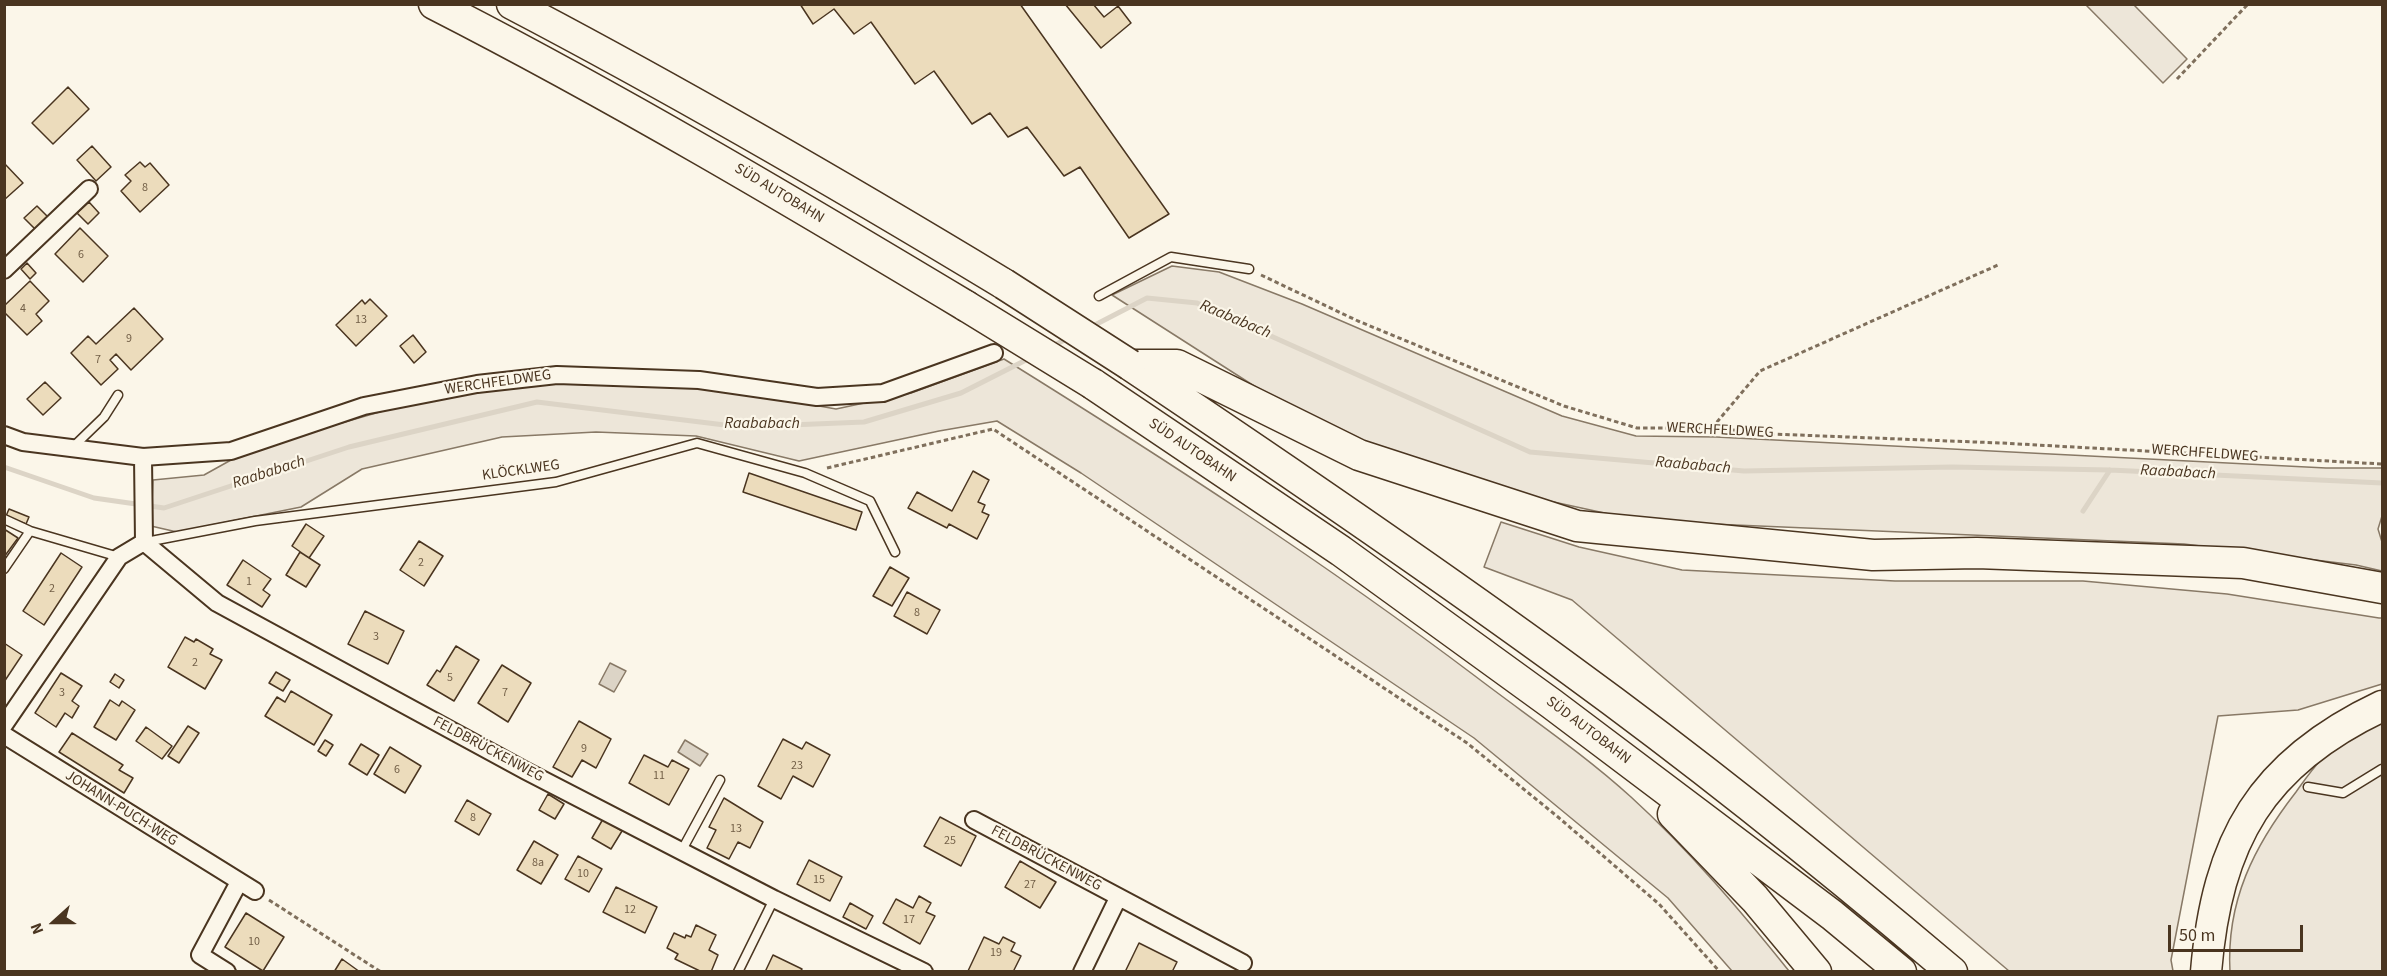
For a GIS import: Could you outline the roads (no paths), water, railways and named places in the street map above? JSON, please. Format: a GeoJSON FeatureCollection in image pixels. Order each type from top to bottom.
{"type":"FeatureCollection","features":[{"type":"Feature","properties":{"kind":"highway","name":"SÜD AUTOBAHN"},"geometry":{"type":"LineString","coordinates":[[434,4],[522,49],[747,175],[1093,384],[1341,551],[1552,704],[1832,915],[1901,972]]}},
{"type":"Feature","properties":{"kind":"highway"},"geometry":{"type":"LineString","coordinates":[[512,4],[622,62],[818,172],[1004,284],[1130,365],[1365,523],[1571,671],[1846,883],[1952,972]]}},
{"type":"Feature","properties":{"kind":"highway"},"geometry":{"type":"LineString","coordinates":[[1130,365],[1177,365],[1359,455],[1577,526],[1873,555],[1977,553],[2243,563],[2382,588]]}},
{"type":"Feature","properties":{"kind":"highway"},"geometry":{"type":"LineString","coordinates":[[2206,972],[2210,922],[2219,887],[2231,850],[2252,812],[2280,775],[2313,744],[2350,721],[2382,706]]}},
{"type":"Feature","properties":{"kind":"highway"},"geometry":{"type":"LineString","coordinates":[[1621,757],[1755,899],[1816,972]]}},
{"type":"Feature","properties":{"kind":"street"},"geometry":{"type":"LineString","coordinates":[[4,270],[89,189]]}},
{"type":"Feature","properties":{"kind":"street","name":"WERCHFELDWEG"},"geometry":{"type":"LineString","coordinates":[[4,435],[23,442],[143,457],[231,451],[364,406],[477,384],[557,375],[699,380],[817,397],[883,393],[994,353]]}},
{"type":"Feature","properties":{"kind":"street"},"geometry":{"type":"LineString","coordinates":[[4,725],[119,557],[143,534],[143,457]]}},
{"type":"Feature","properties":{"kind":"street","name":"FELDBRÜCKENWEG"},"geometry":{"type":"LineString","coordinates":[[143,534],[217,603],[526,771],[916,970]]}},
{"type":"Feature","properties":{"kind":"street","name":"JOHANN-PUCH-WEG"},"geometry":{"type":"LineString","coordinates":[[4,735],[255,891]]}},
{"type":"Feature","properties":{"kind":"street","name":"FELDBRÜCKENWEG"},"geometry":{"type":"LineString","coordinates":[[974,820],[1243,963]]}},
{"type":"Feature","properties":{"kind":"street"},"geometry":{"type":"LineString","coordinates":[[227,972],[200,955],[239,882]]}},
{"type":"Feature","properties":{"kind":"street","name":"FELDBRÜCKENWEG"},"geometry":{"type":"LineString","coordinates":[[1082,972],[1118,898]]}},
{"type":"Feature","properties":{"kind":"lane"},"geometry":{"type":"LineString","coordinates":[[1099,296],[1171,257],[1249,269]]}},
{"type":"Feature","properties":{"kind":"lane"},"geometry":{"type":"LineString","coordinates":[[72,448],[104,417],[118,394]]}},
{"type":"Feature","properties":{"kind":"lane","name":"KLÖCKLWEG"},"geometry":{"type":"LineString","coordinates":[[143,534],[556,482],[697,443],[805,473],[870,501],[895,552]]}},
{"type":"Feature","properties":{"kind":"lane"},"geometry":{"type":"LineString","coordinates":[[4,519],[30,531],[119,557]]}},
{"type":"Feature","properties":{"kind":"lane"},"geometry":{"type":"LineString","coordinates":[[4,569],[30,531]]}},
{"type":"Feature","properties":{"kind":"lane"},"geometry":{"type":"LineString","coordinates":[[2308,787],[2343,793],[2382,769]]}},
{"type":"Feature","properties":{"kind":"lane"},"geometry":{"type":"LineString","coordinates":[[682,850],[720,780]]}},
{"type":"Feature","properties":{"kind":"lane"},"geometry":{"type":"LineString","coordinates":[[738,972],[774,899]]}},
{"type":"Feature","properties":{"kind":"waterway","name":"Raababach"},"geometry":{"type":"LineString","coordinates":[[1089,328],[1147,298],[1197,303],[1530,452],[1744,471],[1952,467],[2110,470],[2382,483]]}},
{"type":"Feature","properties":{"kind":"waterway","name":"Raababach"},"geometry":{"type":"LineString","coordinates":[[1051,347],[1070,337]]}},
{"type":"Feature","properties":{"kind":"waterway","name":"Raababach"},"geometry":{"type":"LineString","coordinates":[[4,467],[94,498],[164,508],[349,447],[537,402],[741,427],[864,422],[961,393],[1030,358]]}},
{"type":"Feature","properties":{"kind":"waterway"},"geometry":{"type":"LineString","coordinates":[[2083,511],[2110,470]]}}]}
